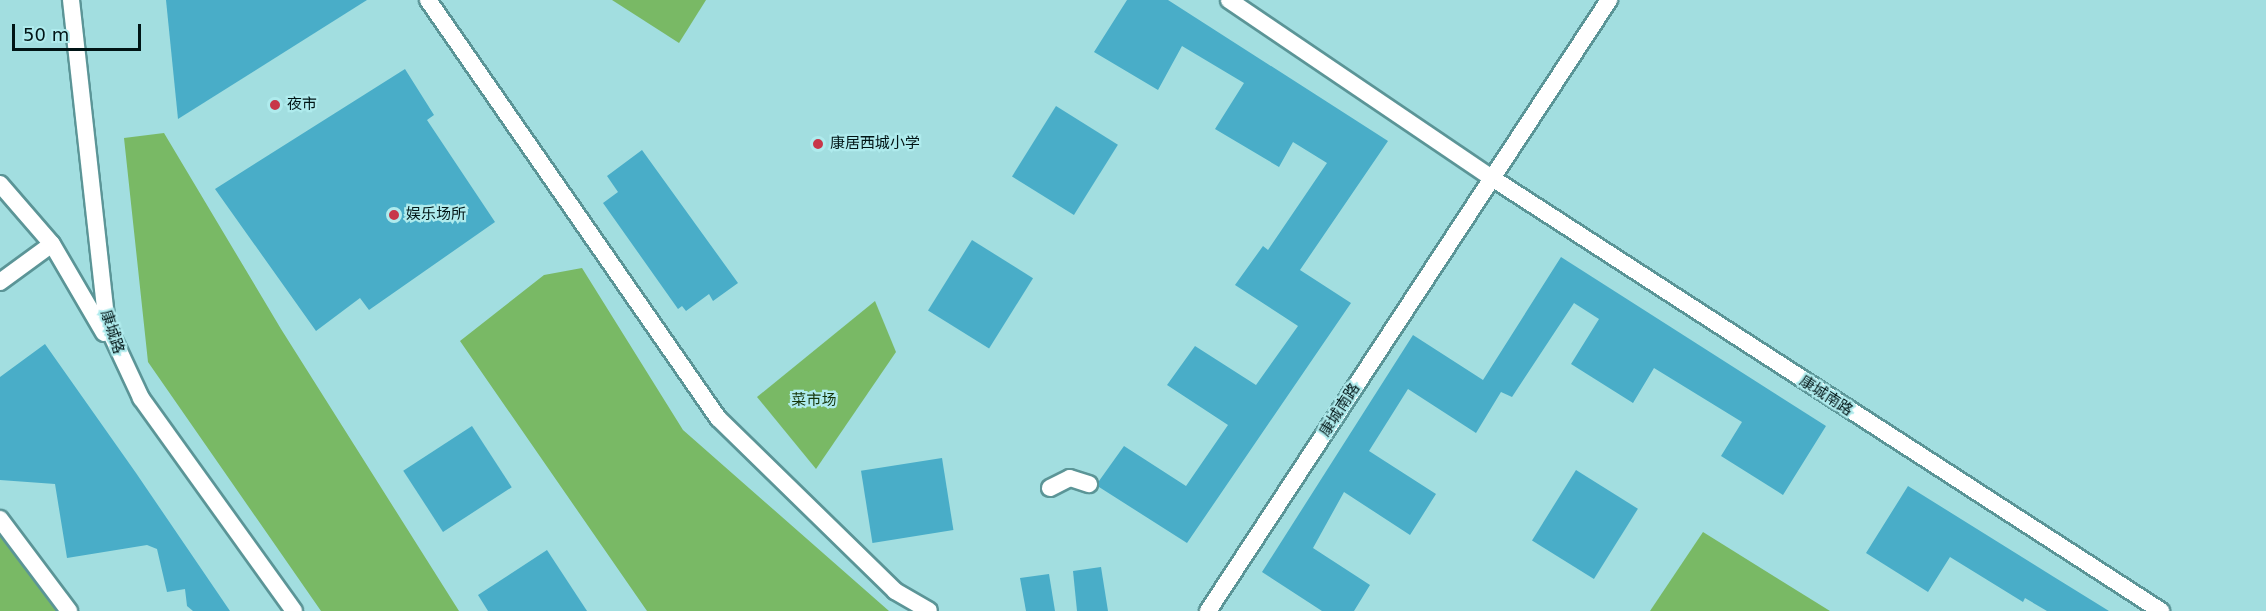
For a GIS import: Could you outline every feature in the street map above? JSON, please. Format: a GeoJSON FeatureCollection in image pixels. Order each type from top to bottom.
{"type":"FeatureCollection","features":[{"type":"Feature","properties":{"kind":"street","name":"康城路"},"geometry":{"type":"LineString","coordinates":[[71,0],[101,298],[107,326],[141,398],[294,611]]}},
{"type":"Feature","properties":{"kind":"street"},"geometry":{"type":"LineString","coordinates":[[428,0],[718,418],[895,591],[929,611]]}},
{"type":"Feature","properties":{"kind":"street","name":"康城南路"},"geometry":{"type":"LineString","coordinates":[[1229,0],[1492,178],[2161,611]]}},
{"type":"Feature","properties":{"kind":"street"},"geometry":{"type":"LineString","coordinates":[[1492,178],[1609,0]]}},
{"type":"Feature","properties":{"kind":"street","name":"康城南路"},"geometry":{"type":"LineString","coordinates":[[1208,611],[1492,178]]}},
{"type":"Feature","properties":{"kind":"street"},"geometry":{"type":"LineString","coordinates":[[0,184],[52,244],[123,364]]}},
{"type":"Feature","properties":{"kind":"street"},"geometry":{"type":"LineString","coordinates":[[0,282],[52,244]]}},
{"type":"Feature","properties":{"kind":"street"},"geometry":{"type":"LineString","coordinates":[[1050,488],[1070,478],[1089,484]]}},
{"type":"Feature","properties":{"kind":"street"},"geometry":{"type":"LineString","coordinates":[[0,519],[69,611]]}},
{"type":"Feature","properties":{"kind":"green space"},"geometry":{"type":"Polygon","coordinates":[[[612,0],[706,0],[679,43],[612,0]]]}},
{"type":"Feature","properties":{"kind":"green space"},"geometry":{"type":"Polygon","coordinates":[[[164,133],[281,329],[459,611],[321,611],[148,362],[124,138],[164,133]]]}},
{"type":"Feature","properties":{"kind":"green space"},"geometry":{"type":"Polygon","coordinates":[[[582,268],[683,430],[889,611],[647,611],[460,341],[544,275],[582,268]]]}},
{"type":"Feature","properties":{"kind":"green space","name":"菜市场"},"geometry":{"type":"Polygon","coordinates":[[[875,301],[896,352],[816,469],[757,397],[875,301]]]}},
{"type":"Feature","properties":{"kind":"green space"},"geometry":{"type":"Polygon","coordinates":[[[0,519],[67,611],[0,611],[0,519]]]}},
{"type":"Feature","properties":{"kind":"green space"},"geometry":{"type":"Polygon","coordinates":[[[1703,532],[1830,611],[1650,611],[1703,532]]]}},
{"type":"Feature","properties":{"kind":"building"},"geometry":{"type":"Polygon","coordinates":[[[166,0],[367,0],[178,119],[166,0]]]}},
{"type":"Feature","properties":{"kind":"building"},"geometry":{"type":"Polygon","coordinates":[[[1127,0],[1168,0],[1388,141],[1300,270],[1351,303],[1187,543],[1099,487],[1099,481],[1124,446],[1186,486],[1228,425],[1167,385],[1195,346],[1256,385],[1298,326],[1235,285],[1263,246],[1268,250],[1327,163],[1293,142],[1279,167],[1215,129],[1244,83],[1182,46],[1158,90],[1094,52],[1127,0]]]}},
{"type":"Feature","properties":{"kind":"building"},"geometry":{"type":"Polygon","coordinates":[[[405,69],[434,115],[427,120],[495,222],[369,310],[360,298],[316,331],[215,189],[405,69]]]}},
{"type":"Feature","properties":{"kind":"building"},"geometry":{"type":"Polygon","coordinates":[[[1056,106],[1118,145],[1074,215],[1012,176],[1056,106]]]}},
{"type":"Feature","properties":{"kind":"building"},"geometry":{"type":"Polygon","coordinates":[[[642,150],[738,283],[713,301],[709,294],[686,311],[682,306],[678,309],[603,203],[618,192],[607,176],[642,150]]]}},
{"type":"Feature","properties":{"kind":"building"},"geometry":{"type":"Polygon","coordinates":[[[972,240],[1033,278],[989,349],[928,310],[972,240]]]}},
{"type":"Feature","properties":{"kind":"building"},"geometry":{"type":"Polygon","coordinates":[[[1561,257],[1826,426],[1783,495],[1721,456],[1742,422],[1654,368],[1633,403],[1571,364],[1599,319],[1574,303],[1512,397],[1501,392],[1476,433],[1408,389],[1369,451],[1436,494],[1410,535],[1344,492],[1313,548],[1370,585],[1354,611],[1322,611],[1262,572],[1413,335],[1483,380],[1561,257]]]}},
{"type":"Feature","properties":{"kind":"building"},"geometry":{"type":"Polygon","coordinates":[[[45,344],[230,611],[193,611],[187,606],[185,589],[167,592],[157,549],[147,545],[67,558],[55,484],[0,480],[0,377],[45,344]]]}},
{"type":"Feature","properties":{"kind":"building"},"geometry":{"type":"Polygon","coordinates":[[[472,426],[512,487],[443,532],[403,471],[472,426]]]}},
{"type":"Feature","properties":{"kind":"building"},"geometry":{"type":"Polygon","coordinates":[[[942,458],[953,530],[872,543],[861,471],[942,458]]]}},
{"type":"Feature","properties":{"kind":"building"},"geometry":{"type":"Polygon","coordinates":[[[1576,470],[1638,509],[1594,579],[1532,540],[1576,470]]]}},
{"type":"Feature","properties":{"kind":"building"},"geometry":{"type":"Polygon","coordinates":[[[1908,486],[2109,611],[2047,611],[2025,598],[2023,602],[1950,557],[1928,592],[1866,553],[1908,486]]]}},
{"type":"Feature","properties":{"kind":"building"},"geometry":{"type":"Polygon","coordinates":[[[547,550],[587,611],[488,611],[478,595],[547,550]]]}},
{"type":"Feature","properties":{"kind":"building"},"geometry":{"type":"Polygon","coordinates":[[[1101,567],[1108,611],[1077,611],[1073,571],[1101,567]]]}},
{"type":"Feature","properties":{"kind":"building"},"geometry":{"type":"Polygon","coordinates":[[[1049,574],[1055,611],[1026,611],[1020,578],[1049,574]]]}},
{"type":"Feature","properties":{"kind":"place","name":"夜市"},"geometry":{"type":"Point","coordinates":[275,105]}},
{"type":"Feature","properties":{"kind":"place","name":"康居西城小学"},"geometry":{"type":"Point","coordinates":[818,144]}},
{"type":"Feature","properties":{"kind":"place","name":"娱乐场所"},"geometry":{"type":"Point","coordinates":[394,215]}}]}
